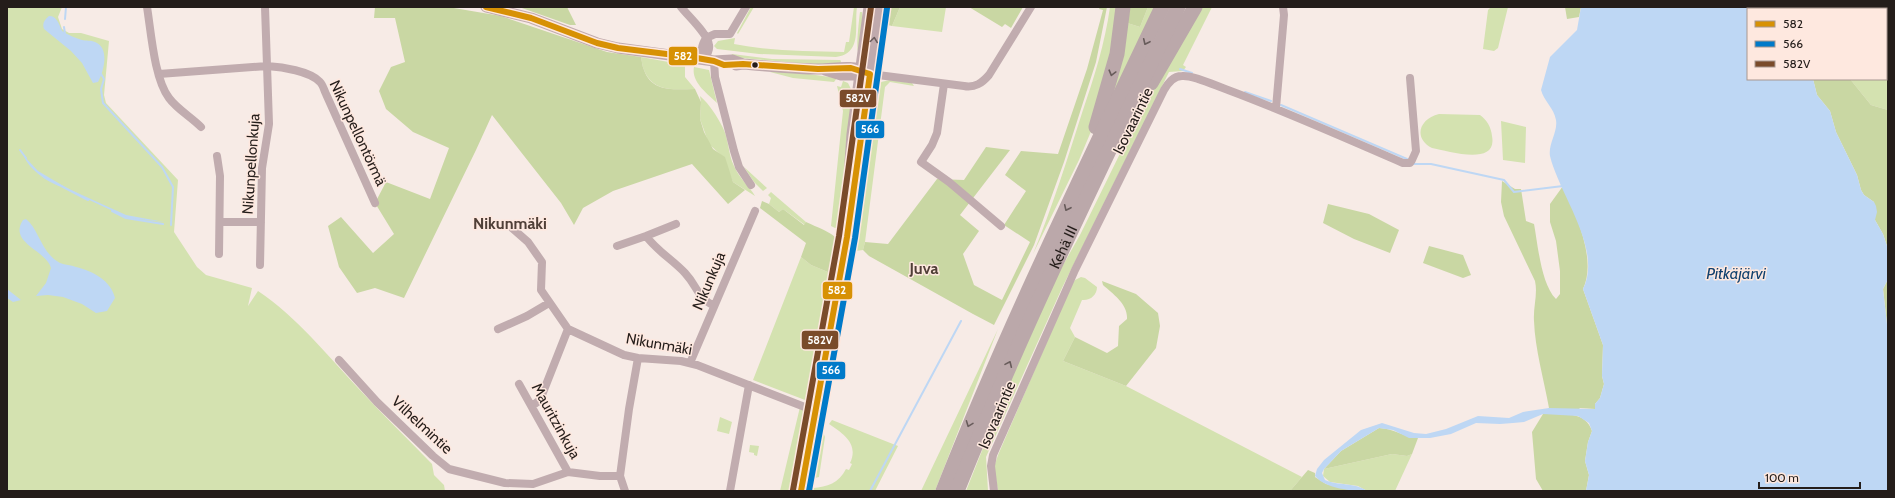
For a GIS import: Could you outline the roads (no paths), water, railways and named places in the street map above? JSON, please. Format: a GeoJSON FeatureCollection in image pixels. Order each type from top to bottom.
{"type":"FeatureCollection","features":[{"type":"Feature","properties":{"kind":"highway"},"geometry":{"type":"LineString","coordinates":[[1084,172],[1087,152],[1102,109],[1117,54],[1123,7]]}},
{"type":"Feature","properties":{"kind":"highway","name":"Kehä III"},"geometry":{"type":"LineString","coordinates":[[943,491],[973,415],[1084,172],[1162,7]]}},
{"type":"Feature","properties":{"kind":"highway","name":"Kehä III"},"geometry":{"type":"LineString","coordinates":[[957,491],[988,412],[1030,317],[1178,7]]}},
{"type":"Feature","properties":{"kind":"highway"},"geometry":{"type":"LineString","coordinates":[[1107,156],[1128,127],[1195,7]]}},
{"type":"Feature","properties":{"kind":"main road"},"geometry":{"type":"LineString","coordinates":[[486,7],[530,18],[597,43],[618,48],[709,60],[732,66],[743,64],[820,69],[842,67],[863,73]]}},
{"type":"Feature","properties":{"kind":"main road"},"geometry":{"type":"LineString","coordinates":[[801,491],[847,237],[850,207],[855,187],[869,7]]}},
{"type":"Feature","properties":{"kind":"main road"},"geometry":{"type":"LineString","coordinates":[[863,73],[879,7]]}},
{"type":"Feature","properties":{"kind":"street"},"geometry":{"type":"LineString","coordinates":[[147,7],[159,74],[164,90],[169,98],[201,127]]}},
{"type":"Feature","properties":{"kind":"street","name":"Nikunpellonkuja"},"geometry":{"type":"LineString","coordinates":[[260,264],[262,168],[269,124],[264,7]]}},
{"type":"Feature","properties":{"kind":"street"},"geometry":{"type":"LineString","coordinates":[[681,7],[706,38],[709,49],[709,60],[715,77],[734,151],[739,166],[751,185]]}},
{"type":"Feature","properties":{"kind":"street"},"geometry":{"type":"LineString","coordinates":[[706,38],[716,34],[730,34],[746,7]]}},
{"type":"Feature","properties":{"kind":"street"},"geometry":{"type":"LineString","coordinates":[[863,73],[969,87],[981,83],[986,79],[1031,7]]}},
{"type":"Feature","properties":{"kind":"street"},"geometry":{"type":"LineString","coordinates":[[1276,108],[1284,15],[1283,7]]}},
{"type":"Feature","properties":{"kind":"street","name":"Nikunpellontörmä"},"geometry":{"type":"LineString","coordinates":[[159,74],[267,66],[281,67],[316,78],[321,83],[375,203]]}},
{"type":"Feature","properties":{"kind":"street","name":"Isovaarintie"},"geometry":{"type":"LineString","coordinates":[[994,491],[991,466],[993,455],[1075,270],[1164,90],[1170,81],[1176,76],[1183,75],[1276,108],[1403,163],[1410,162],[1416,151],[1410,78]]}},
{"type":"Feature","properties":{"kind":"street"},"geometry":{"type":"LineString","coordinates":[[944,84],[937,133],[922,162],[949,182],[1001,226]]}},
{"type":"Feature","properties":{"kind":"street"},"geometry":{"type":"LineString","coordinates":[[217,156],[220,176],[219,254]]}},
{"type":"Feature","properties":{"kind":"street","name":"Nikunkuja"},"geometry":{"type":"LineString","coordinates":[[690,363],[755,211]]}},
{"type":"Feature","properties":{"kind":"street"},"geometry":{"type":"LineString","coordinates":[[220,222],[261,222]]}},
{"type":"Feature","properties":{"kind":"street"},"geometry":{"type":"LineString","coordinates":[[617,246],[676,224]]}},
{"type":"Feature","properties":{"kind":"street","name":"Nikunmäki"},"geometry":{"type":"LineString","coordinates":[[512,228],[528,242],[542,262],[543,266],[540,286],[549,303],[568,329],[624,355],[638,358],[690,363],[815,412]]}},
{"type":"Feature","properties":{"kind":"street"},"geometry":{"type":"LineString","coordinates":[[646,236],[652,244],[687,275],[700,296],[714,306]]}},
{"type":"Feature","properties":{"kind":"street"},"geometry":{"type":"LineString","coordinates":[[498,329],[527,316],[549,303]]}},
{"type":"Feature","properties":{"kind":"street"},"geometry":{"type":"LineString","coordinates":[[532,406],[540,400],[568,329]]}},
{"type":"Feature","properties":{"kind":"street"},"geometry":{"type":"LineString","coordinates":[[625,491],[620,476],[629,409],[638,358]]}},
{"type":"Feature","properties":{"kind":"street","name":"Vilhelmintie"},"geometry":{"type":"LineString","coordinates":[[339,360],[374,399],[449,469],[505,484],[533,484],[568,472],[600,476],[620,476]]}},
{"type":"Feature","properties":{"kind":"street","name":"Mauritzinkuja"},"geometry":{"type":"LineString","coordinates":[[519,384],[568,472]]}},
{"type":"Feature","properties":{"kind":"street"},"geometry":{"type":"LineString","coordinates":[[730,491],[749,385]]}},
{"type":"Feature","properties":{"kind":"water","name":"Pitkäjärvi"},"geometry":{"type":"Polygon","coordinates":[[[1581,7],[1781,7],[1747,8],[1747,80],[1813,80],[1817,95],[1830,111],[1836,132],[1857,175],[1861,190],[1864,195],[1874,202],[1876,206],[1877,212],[1875,220],[1883,234],[1888,249],[1888,279],[1883,289],[1888,333],[1888,491],[1586,491],[1589,475],[1585,461],[1588,442],[1592,431],[1589,423],[1578,416],[1543,414],[1524,422],[1500,424],[1476,423],[1451,434],[1430,438],[1409,438],[1393,430],[1379,428],[1341,451],[1322,473],[1325,480],[1330,482],[1357,486],[1367,491],[1347,490],[1332,486],[1326,484],[1315,476],[1317,469],[1324,460],[1361,430],[1382,423],[1414,433],[1426,434],[1446,429],[1478,416],[1509,418],[1523,412],[1549,408],[1595,409],[1595,404],[1600,398],[1604,384],[1602,376],[1603,345],[1583,289],[1588,273],[1588,257],[1584,239],[1550,156],[1550,147],[1556,129],[1556,120],[1541,90],[1550,57],[1577,30],[1581,7]]]}},
{"type":"Feature","properties":{"kind":"water"},"geometry":{"type":"Polygon","coordinates":[[[49,16],[56,19],[62,31],[77,38],[93,41],[100,45],[103,49],[104,66],[98,82],[93,83],[82,63],[71,51],[44,29],[44,22],[49,16]]]}},
{"type":"Feature","properties":{"kind":"water"},"geometry":{"type":"Polygon","coordinates":[[[24,156],[38,171],[65,187],[54,184],[41,176],[30,166],[24,156]]]}},
{"type":"Feature","properties":{"kind":"water"},"geometry":{"type":"Polygon","coordinates":[[[71,190],[126,215],[164,222],[128,218],[72,192],[71,190]]]}},
{"type":"Feature","properties":{"kind":"water"},"geometry":{"type":"Polygon","coordinates":[[[26,219],[34,229],[48,253],[54,259],[60,263],[94,274],[105,281],[113,292],[115,298],[107,311],[96,313],[82,304],[63,297],[48,295],[36,296],[46,283],[51,268],[48,262],[24,241],[20,235],[20,228],[23,220],[26,219]]]}},
{"type":"Feature","properties":{"kind":"water"},"geometry":{"type":"Polygon","coordinates":[[[7,289],[21,300],[13,302],[7,298],[7,289]]]}},
{"type":"Feature","properties":{"kind":"waterway"},"geometry":{"type":"LineString","coordinates":[[65,19],[66,7]]}},
{"type":"Feature","properties":{"kind":"waterway"},"geometry":{"type":"LineString","coordinates":[[64,27],[65,34]]}},
{"type":"Feature","properties":{"kind":"waterway"},"geometry":{"type":"LineString","coordinates":[[1180,69],[1192,73]]}},
{"type":"Feature","properties":{"kind":"waterway"},"geometry":{"type":"LineString","coordinates":[[101,74],[104,79],[101,89],[103,103],[162,167],[173,187],[171,225]]}},
{"type":"Feature","properties":{"kind":"waterway"},"geometry":{"type":"LineString","coordinates":[[1245,92],[1271,101]]}},
{"type":"Feature","properties":{"kind":"waterway"},"geometry":{"type":"LineString","coordinates":[[1281,105],[1407,159]]}},
{"type":"Feature","properties":{"kind":"waterway"},"geometry":{"type":"LineString","coordinates":[[20,150],[26,158]]}},
{"type":"Feature","properties":{"kind":"waterway"},"geometry":{"type":"LineString","coordinates":[[1414,164],[1431,164],[1504,180],[1514,192],[1563,186]]}},
{"type":"Feature","properties":{"kind":"waterway"},"geometry":{"type":"LineString","coordinates":[[44,177],[88,200]]}},
{"type":"Feature","properties":{"kind":"waterway"},"geometry":{"type":"LineString","coordinates":[[112,211],[126,218],[163,224]]}},
{"type":"Feature","properties":{"kind":"waterway"},"geometry":{"type":"LineString","coordinates":[[809,395],[836,246]]}},
{"type":"Feature","properties":{"kind":"waterway"},"geometry":{"type":"LineString","coordinates":[[870,491],[961,321]]}},
{"type":"Feature","properties":{"kind":"district","name":"Nikunmäki"},"geometry":{"type":"Point","coordinates":[510,223]}},
{"type":"Feature","properties":{"kind":"district","name":"Juva"},"geometry":{"type":"Point","coordinates":[924,268]}}]}
